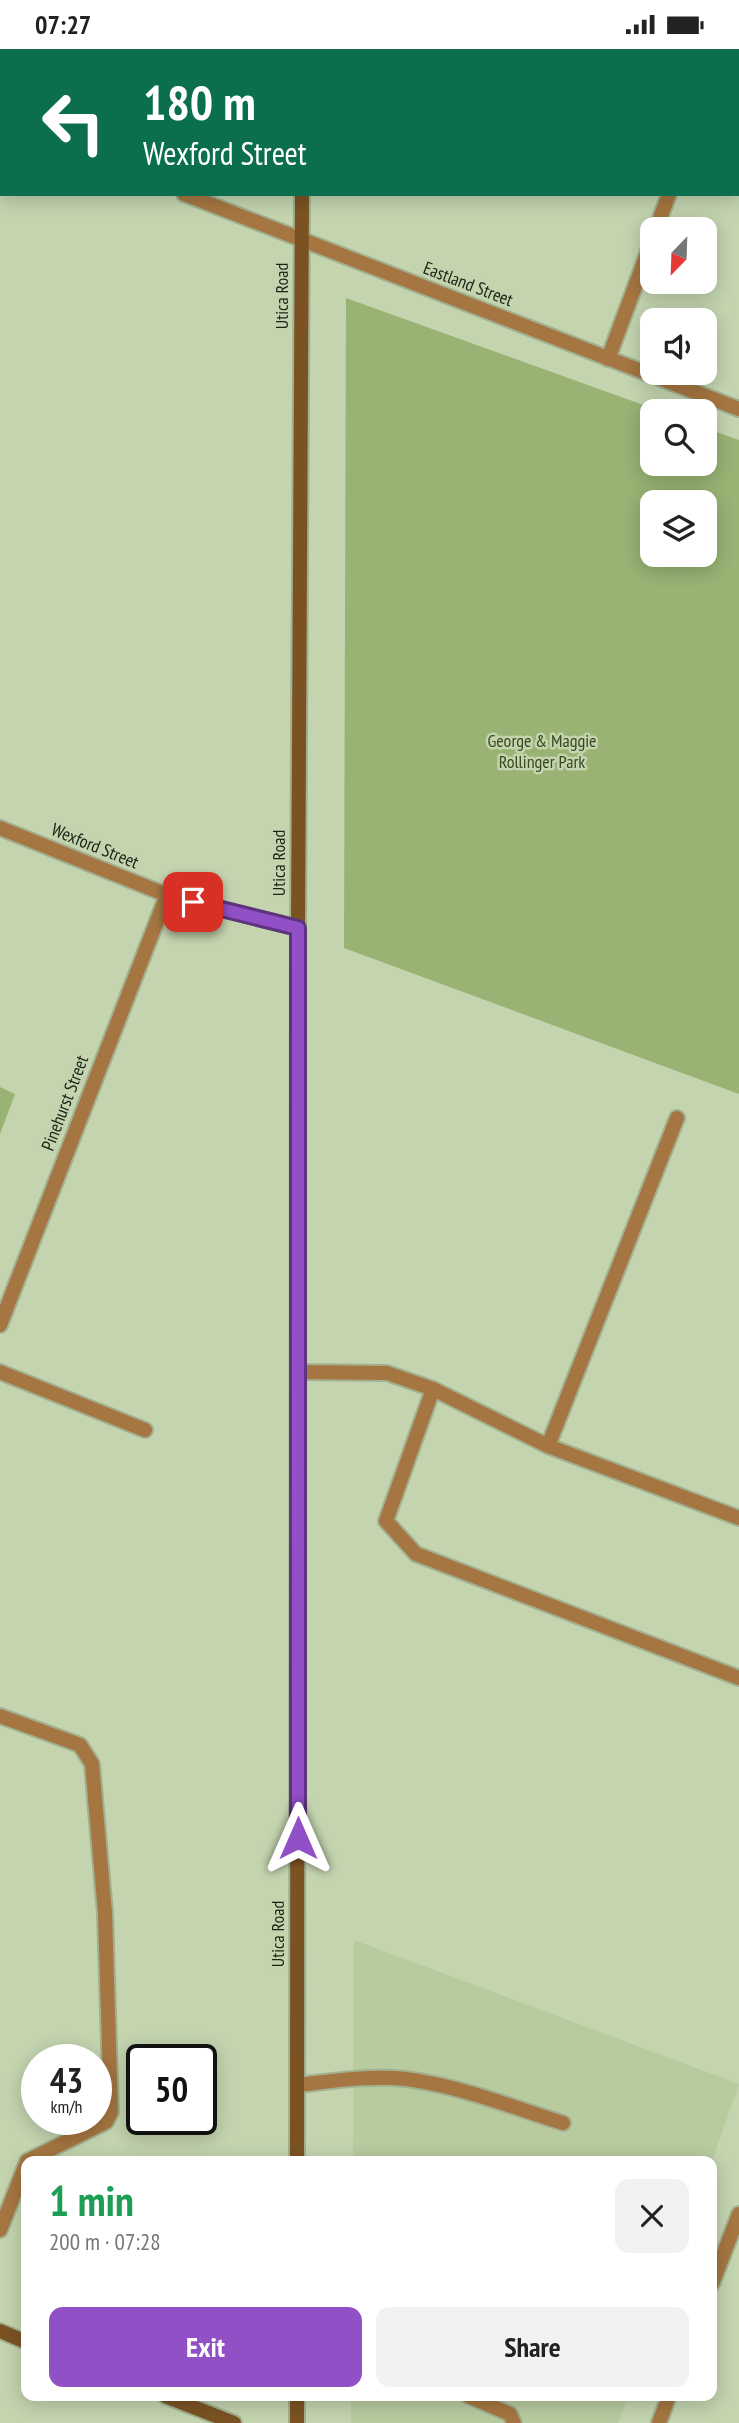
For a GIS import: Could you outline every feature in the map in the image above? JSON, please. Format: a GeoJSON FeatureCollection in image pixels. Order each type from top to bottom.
{"type":"FeatureCollection","features":[{"type":"Feature","properties":{"kind":"main road","name":"Utica Road"},"geometry":{"type":"LineString","coordinates":[[297,2156],[298,928],[302,196]]}},
{"type":"Feature","properties":{"kind":"main road"},"geometry":{"type":"LineString","coordinates":[[0,2331],[21,2340]]}},
{"type":"Feature","properties":{"kind":"main road"},"geometry":{"type":"LineString","coordinates":[[177,2401],[234,2423]]}},
{"type":"Feature","properties":{"kind":"main road"},"geometry":{"type":"LineString","coordinates":[[297,2401],[297,2423]]}},
{"type":"Feature","properties":{"kind":"street","name":"Eastland Street"},"geometry":{"type":"LineString","coordinates":[[189,196],[739,409]]}},
{"type":"Feature","properties":{"kind":"street"},"geometry":{"type":"LineString","coordinates":[[660,217],[668,196]]}},
{"type":"Feature","properties":{"kind":"street"},"geometry":{"type":"LineString","coordinates":[[608,359],[640,273]]}},
{"type":"Feature","properties":{"kind":"street","name":"Wexford Street"},"geometry":{"type":"LineString","coordinates":[[0,828],[167,895],[298,928]]}},
{"type":"Feature","properties":{"kind":"street","name":"Pinehurst Street"},"geometry":{"type":"LineString","coordinates":[[0,1325],[167,895]]}},
{"type":"Feature","properties":{"kind":"street"},"geometry":{"type":"LineString","coordinates":[[548,1446],[677,1118]]}},
{"type":"Feature","properties":{"kind":"street"},"geometry":{"type":"LineString","coordinates":[[298,1371],[387,1373],[433,1389],[548,1446],[739,1518]]}},
{"type":"Feature","properties":{"kind":"street"},"geometry":{"type":"LineString","coordinates":[[0,1372],[145,1430]]}},
{"type":"Feature","properties":{"kind":"street"},"geometry":{"type":"LineString","coordinates":[[433,1389],[386,1521],[416,1555],[739,1678]]}},
{"type":"Feature","properties":{"kind":"street"},"geometry":{"type":"LineString","coordinates":[[0,1716],[79,1745],[92,1764],[106,1913],[111,2112],[106,2122],[39,2156]]}},
{"type":"Feature","properties":{"kind":"street"},"geometry":{"type":"LineString","coordinates":[[297,2085],[361,2078],[405,2079],[465,2092],[564,2123]]}},
{"type":"Feature","properties":{"kind":"street"},"geometry":{"type":"LineString","coordinates":[[0,2230],[21,2177]]}},
{"type":"Feature","properties":{"kind":"street"},"geometry":{"type":"LineString","coordinates":[[717,2271],[739,2214]]}},
{"type":"Feature","properties":{"kind":"street"},"geometry":{"type":"LineString","coordinates":[[480,2401],[510,2414],[514,2423]]}},
{"type":"Feature","properties":{"kind":"street"},"geometry":{"type":"LineString","coordinates":[[659,2423],[667,2401]]}},
{"type":"Feature","properties":{"kind":"shaded area"},"geometry":{"type":"Polygon","coordinates":[[[354,1940],[739,2084],[714,2156],[353,2156],[354,1940]]]}},
{"type":"Feature","properties":{"kind":"shaded area"},"geometry":{"type":"Polygon","coordinates":[[[351,2401],[626,2401],[618,2423],[351,2423],[351,2401]]]}},
{"type":"Feature","properties":{"kind":"green space","name":"George & Maggie Rollinger Park"},"geometry":{"type":"Polygon","coordinates":[[[346,298],[640,404],[640,476],[717,476],[717,432],[739,440],[739,1094],[344,948],[346,298]]]}},
{"type":"Feature","properties":{"kind":"green space"},"geometry":{"type":"Polygon","coordinates":[[[0,1087],[15,1094],[0,1134],[0,1087]]]}},
{"type":"Feature","properties":{"kind":"route"},"geometry":{"type":"LineString","coordinates":[[193,902],[298,928],[298,1838]]}}]}
